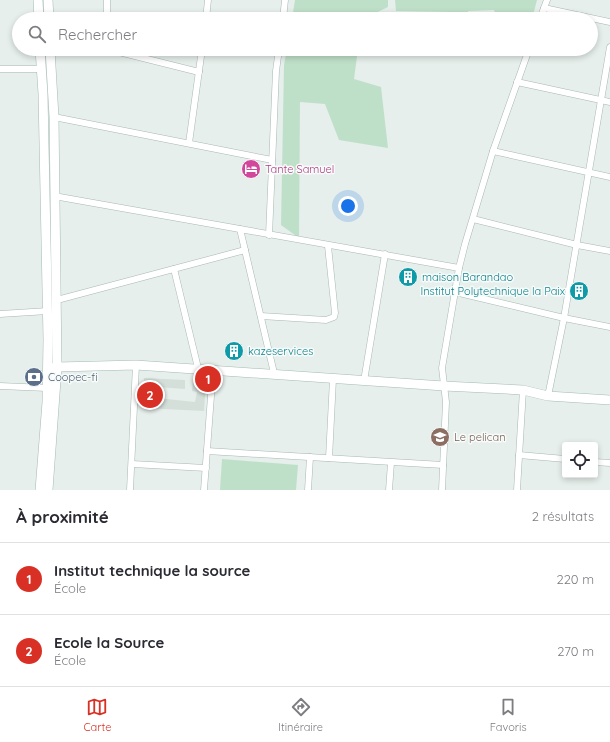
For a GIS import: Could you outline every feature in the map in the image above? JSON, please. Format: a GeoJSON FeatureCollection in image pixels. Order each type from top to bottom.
{"type":"FeatureCollection","features":[{"type":"Feature","properties":{"kind":"street"},"geometry":{"type":"LineString","coordinates":[[38,0],[39,12]]}},
{"type":"Feature","properties":{"kind":"street"},"geometry":{"type":"LineString","coordinates":[[48,0],[49,12]]}},
{"type":"Feature","properties":{"kind":"street"},"geometry":{"type":"LineString","coordinates":[[107,0],[108,12]]}},
{"type":"Feature","properties":{"kind":"street"},"geometry":{"type":"LineString","coordinates":[[206,12],[207,0]]}},
{"type":"Feature","properties":{"kind":"street"},"geometry":{"type":"LineString","coordinates":[[284,12],[285,0]]}},
{"type":"Feature","properties":{"kind":"street"},"geometry":{"type":"LineString","coordinates":[[543,12],[547,0]]}},
{"type":"Feature","properties":{"kind":"street"},"geometry":{"type":"LineString","coordinates":[[544,8],[563,12]]}},
{"type":"Feature","properties":{"kind":"street"},"geometry":{"type":"LineString","coordinates":[[598,19],[610,22]]}},
{"type":"Feature","properties":{"kind":"street"},"geometry":{"type":"LineString","coordinates":[[548,396],[577,245],[610,47]]}},
{"type":"Feature","properties":{"kind":"street"},"geometry":{"type":"LineString","coordinates":[[40,56],[57,300],[48,490]]}},
{"type":"Feature","properties":{"kind":"street"},"geometry":{"type":"LineString","coordinates":[[40,490],[47,388],[53,368],[48,312],[49,196],[54,117],[50,56]]}},
{"type":"Feature","properties":{"kind":"street"},"geometry":{"type":"LineString","coordinates":[[136,56],[199,72]]}},
{"type":"Feature","properties":{"kind":"street"},"geometry":{"type":"LineString","coordinates":[[189,143],[201,56]]}},
{"type":"Feature","properties":{"kind":"street"},"geometry":{"type":"LineString","coordinates":[[269,234],[276,71],[278,56]]}},
{"type":"Feature","properties":{"kind":"street"},"geometry":{"type":"LineString","coordinates":[[442,490],[446,402],[442,368],[459,268],[493,151],[526,56]]}},
{"type":"Feature","properties":{"kind":"street"},"geometry":{"type":"LineString","coordinates":[[0,69],[51,68]]}},
{"type":"Feature","properties":{"kind":"street"},"geometry":{"type":"LineString","coordinates":[[517,82],[610,102]]}},
{"type":"Feature","properties":{"kind":"street"},"geometry":{"type":"LineString","coordinates":[[54,117],[272,160]]}},
{"type":"Feature","properties":{"kind":"street"},"geometry":{"type":"LineString","coordinates":[[493,151],[610,177]]}},
{"type":"Feature","properties":{"kind":"street"},"geometry":{"type":"LineString","coordinates":[[49,196],[459,268]]}},
{"type":"Feature","properties":{"kind":"street"},"geometry":{"type":"LineString","coordinates":[[473,219],[610,252]]}},
{"type":"Feature","properties":{"kind":"street"},"geometry":{"type":"LineString","coordinates":[[240,229],[274,373]]}},
{"type":"Feature","properties":{"kind":"street"},"geometry":{"type":"LineString","coordinates":[[261,316],[326,320],[334,317],[335,313],[328,246]]}},
{"type":"Feature","properties":{"kind":"street"},"geometry":{"type":"LineString","coordinates":[[57,300],[245,250]]}},
{"type":"Feature","properties":{"kind":"street"},"geometry":{"type":"LineString","coordinates":[[364,381],[385,254]]}},
{"type":"Feature","properties":{"kind":"street"},"geometry":{"type":"LineString","coordinates":[[174,268],[198,368]]}},
{"type":"Feature","properties":{"kind":"street"},"geometry":{"type":"LineString","coordinates":[[455,292],[564,318],[610,327]]}},
{"type":"Feature","properties":{"kind":"street"},"geometry":{"type":"LineString","coordinates":[[0,314],[48,312]]}},
{"type":"Feature","properties":{"kind":"street"},"geometry":{"type":"LineString","coordinates":[[53,368],[136,365],[198,368],[364,381],[523,390],[548,396],[610,400]]}},
{"type":"Feature","properties":{"kind":"street"},"geometry":{"type":"LineString","coordinates":[[130,490],[136,365]]}},
{"type":"Feature","properties":{"kind":"street"},"geometry":{"type":"LineString","coordinates":[[204,490],[213,369]]}},
{"type":"Feature","properties":{"kind":"street"},"geometry":{"type":"LineString","coordinates":[[329,458],[333,378]]}},
{"type":"Feature","properties":{"kind":"street"},"geometry":{"type":"LineString","coordinates":[[0,386],[47,388]]}},
{"type":"Feature","properties":{"kind":"street"},"geometry":{"type":"LineString","coordinates":[[517,490],[523,390]]}},
{"type":"Feature","properties":{"kind":"street"},"geometry":{"type":"LineString","coordinates":[[207,451],[443,464]]}},
{"type":"Feature","properties":{"kind":"street"},"geometry":{"type":"LineString","coordinates":[[519,455],[562,459]]}},
{"type":"Feature","properties":{"kind":"street"},"geometry":{"type":"LineString","coordinates":[[308,490],[310,457]]}},
{"type":"Feature","properties":{"kind":"street"},"geometry":{"type":"LineString","coordinates":[[389,490],[391,462]]}},
{"type":"Feature","properties":{"kind":"street"},"geometry":{"type":"LineString","coordinates":[[598,462],[610,463]]}},
{"type":"Feature","properties":{"kind":"street"},"geometry":{"type":"LineString","coordinates":[[132,464],[206,468]]}},
{"type":"Feature","properties":{"kind":"shaded area"},"geometry":{"type":"Polygon","coordinates":[[[144,378],[185,380],[185,389],[157,387],[157,398],[195,402],[197,392],[192,391],[193,380],[206,381],[204,411],[143,408],[144,378]]]}},
{"type":"Feature","properties":{"kind":"green space"},"geometry":{"type":"Polygon","coordinates":[[[295,0],[388,0],[388,7],[378,12],[293,12],[295,0]]]}},
{"type":"Feature","properties":{"kind":"green space"},"geometry":{"type":"Polygon","coordinates":[[[395,0],[537,0],[534,12],[495,12],[494,10],[468,12],[396,11],[395,0]]]}},
{"type":"Feature","properties":{"kind":"green space"},"geometry":{"type":"Polygon","coordinates":[[[286,56],[357,56],[354,79],[381,87],[388,148],[339,140],[325,104],[300,102],[299,238],[281,225],[284,65],[286,56]]]}},
{"type":"Feature","properties":{"kind":"green space"},"geometry":{"type":"Polygon","coordinates":[[[222,459],[298,465],[296,490],[220,490],[222,459]]]}},
{"type":"Feature","properties":{"kind":"place","name":"Tante Samuel"},"geometry":{"type":"Point","coordinates":[251,169]}},
{"type":"Feature","properties":{"kind":"place","name":"maison Barandao"},"geometry":{"type":"Point","coordinates":[408,277]}},
{"type":"Feature","properties":{"kind":"place","name":"Institut Polytechnique la Paix"},"geometry":{"type":"Point","coordinates":[579,291]}},
{"type":"Feature","properties":{"kind":"place","name":"kazeservices"},"geometry":{"type":"Point","coordinates":[234,351]}},
{"type":"Feature","properties":{"kind":"place","name":"Coopec-fi"},"geometry":{"type":"Point","coordinates":[34,377]}},
{"type":"Feature","properties":{"kind":"place","name":"Institut technique la source"},"geometry":{"type":"Point","coordinates":[208,379]}},
{"type":"Feature","properties":{"kind":"place","name":"Ecole la Source"},"geometry":{"type":"Point","coordinates":[150,395]}},
{"type":"Feature","properties":{"kind":"place","name":"Le pelican"},"geometry":{"type":"Point","coordinates":[440,437]}}]}
